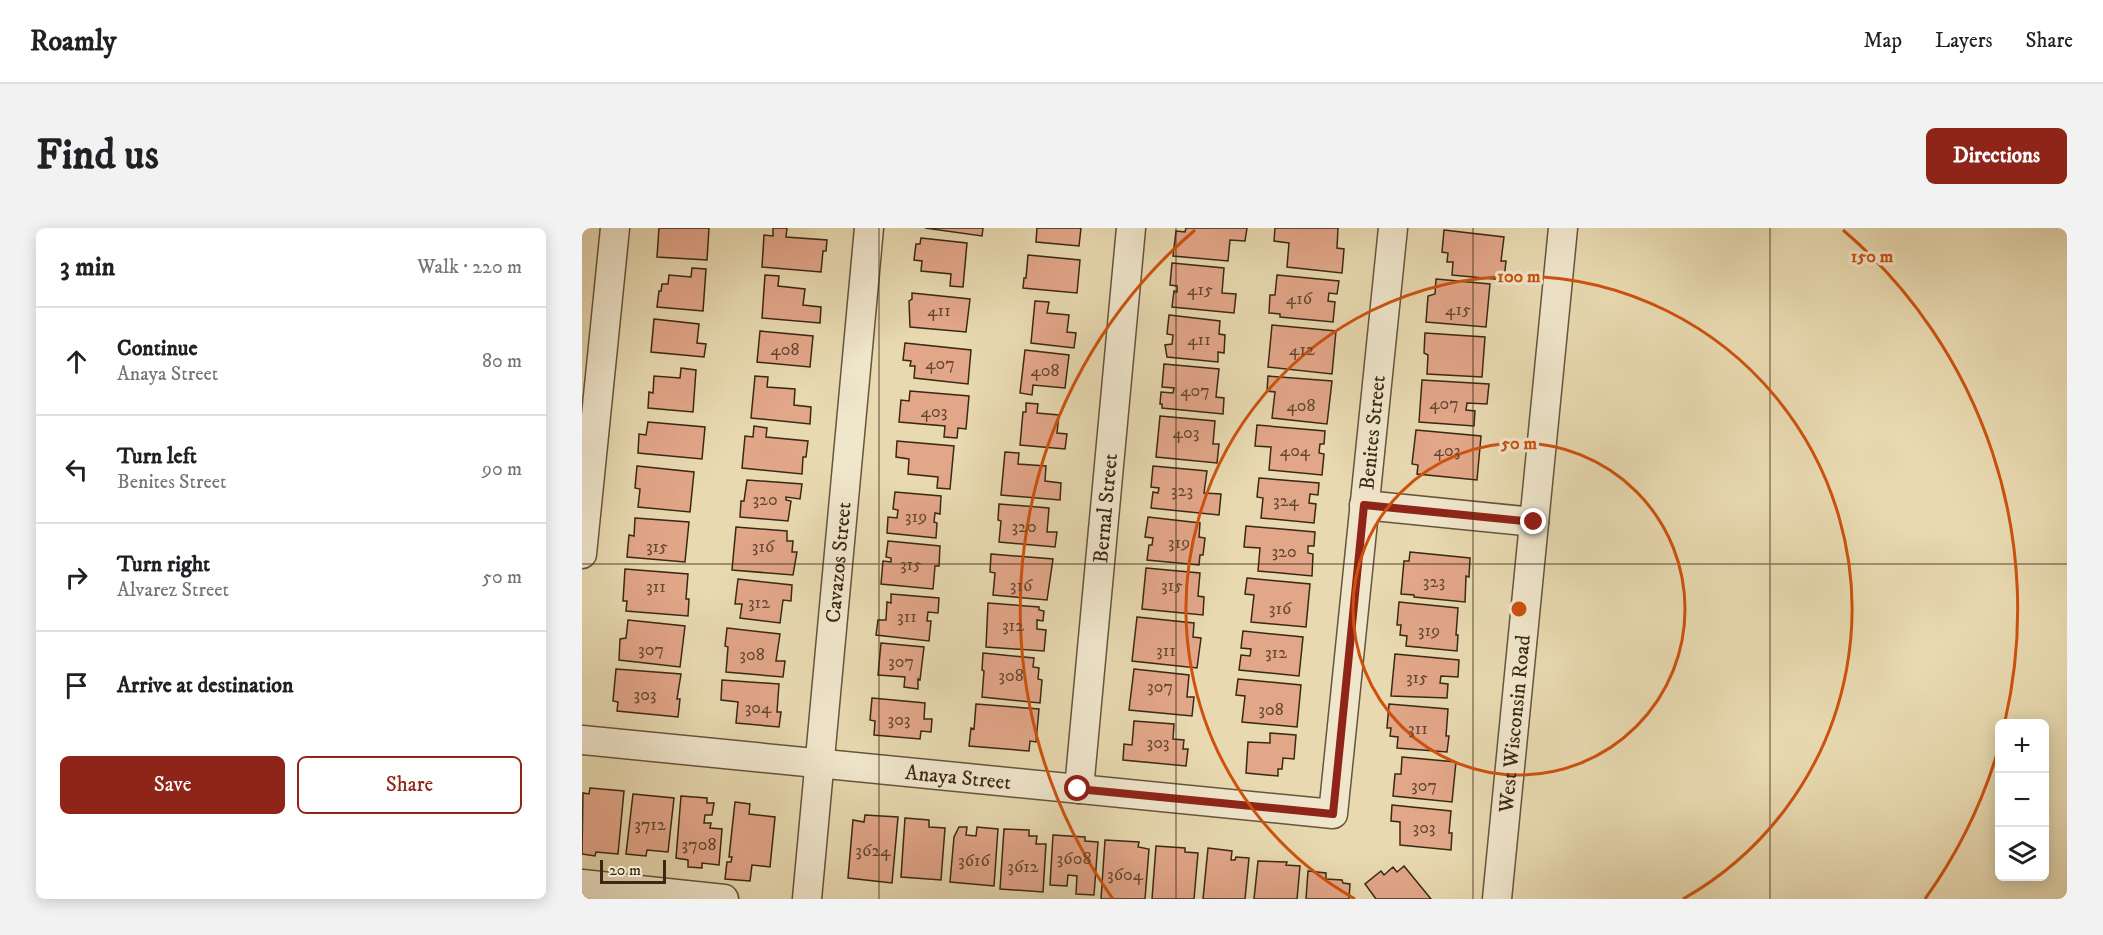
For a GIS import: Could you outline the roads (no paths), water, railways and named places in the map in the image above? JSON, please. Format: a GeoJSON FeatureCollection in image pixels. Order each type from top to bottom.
{"type":"FeatureCollection","features":[{"type":"Feature","properties":{"kind":"street"},"geometry":{"type":"LineString","coordinates":[[582,554],[615,228]]}},
{"type":"Feature","properties":{"kind":"street","name":"Cavazos Street"},"geometry":{"type":"LineString","coordinates":[[807,899],[869,228]]}},
{"type":"Feature","properties":{"kind":"street","name":"Bernal Street"},"geometry":{"type":"LineString","coordinates":[[1078,789],[1131,228]]}},
{"type":"Feature","properties":{"kind":"street","name":"Benites Street"},"geometry":{"type":"LineString","coordinates":[[1333,814],[1393,228]]}},
{"type":"Feature","properties":{"kind":"street","name":"West Wisconsin Road"},"geometry":{"type":"LineString","coordinates":[[1497,899],[1563,228]]}},
{"type":"Feature","properties":{"kind":"street"},"geometry":{"type":"LineString","coordinates":[[1364,505],[1534,522]]}},
{"type":"Feature","properties":{"kind":"street","name":"Anaya Street"},"geometry":{"type":"LineString","coordinates":[[582,740],[1333,814]]}},
{"type":"Feature","properties":{"kind":"street"},"geometry":{"type":"LineString","coordinates":[[582,884],[724,899]]}}]}
